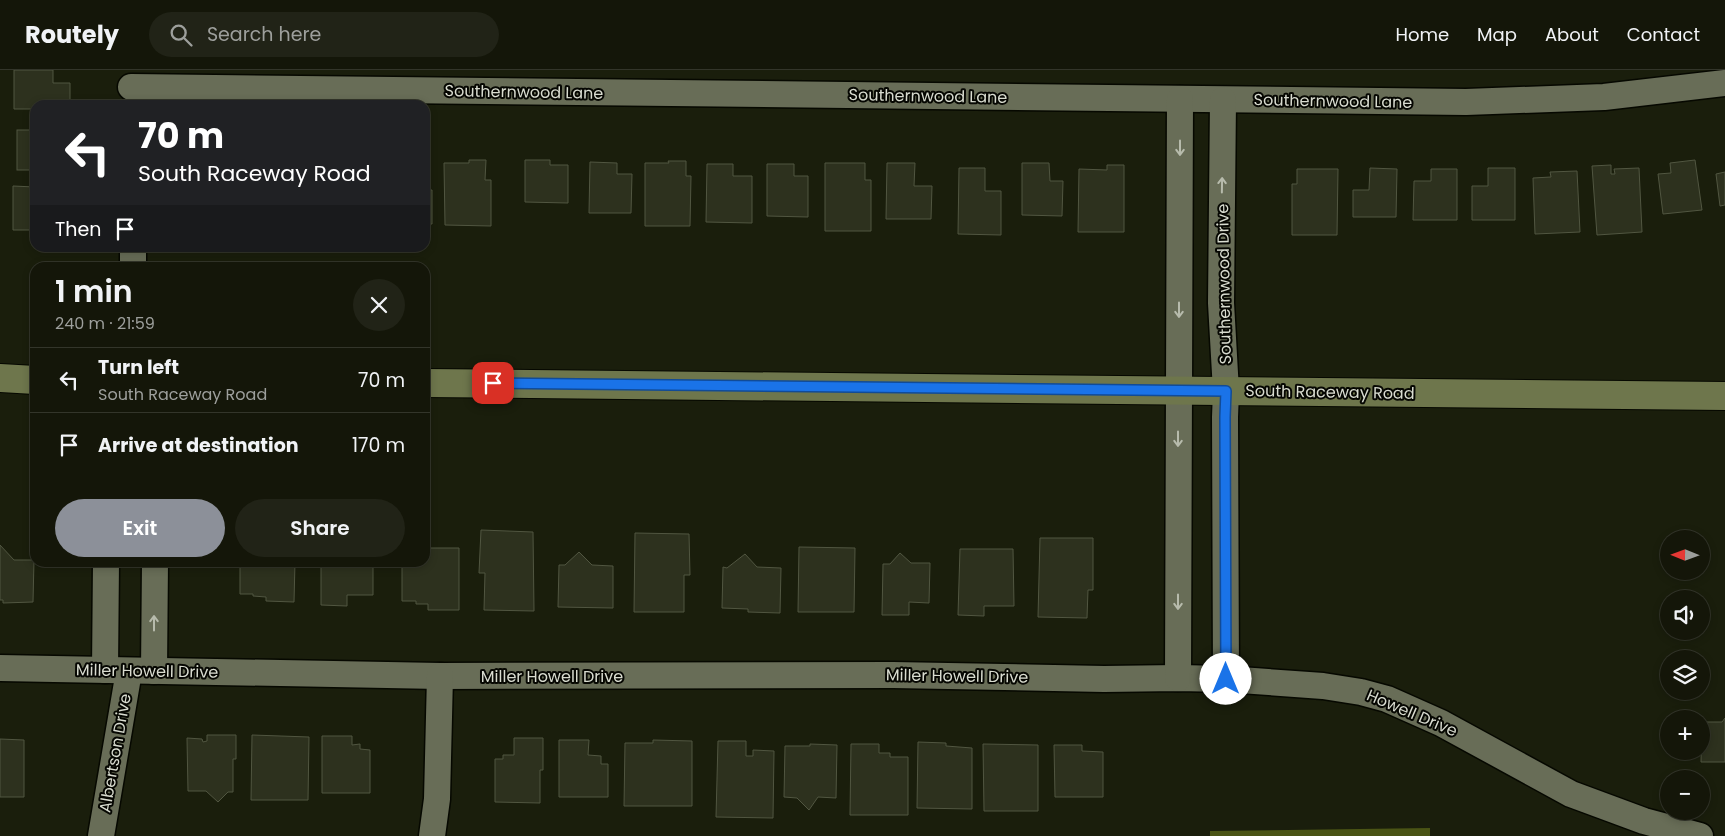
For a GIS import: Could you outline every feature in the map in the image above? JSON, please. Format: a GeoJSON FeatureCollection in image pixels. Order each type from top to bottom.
{"type":"FeatureCollection","features":[{"type":"Feature","properties":{"kind":"main road"},"geometry":{"type":"LineString","coordinates":[[0,378],[30,380]]}},
{"type":"Feature","properties":{"kind":"main road","name":"South Raceway Road"},"geometry":{"type":"LineString","coordinates":[[430,383],[1725,396]]}},
{"type":"Feature","properties":{"kind":"street","name":"Southernwood Lane"},"geometry":{"type":"LineString","coordinates":[[131,87],[465,81],[1223,100],[1466,102],[1612,96],[1725,83]]}},
{"type":"Feature","properties":{"kind":"street"},"geometry":{"type":"LineString","coordinates":[[1178,678],[1180,99]]}},
{"type":"Feature","properties":{"kind":"street","name":"Southernwood Drive"},"geometry":{"type":"LineString","coordinates":[[1223,100],[1221,303],[1226,391],[1226,679]]}},
{"type":"Feature","properties":{"kind":"street","name":"Albertson Drive"},"geometry":{"type":"LineString","coordinates":[[101,836],[117,670],[107,567]]}},
{"type":"Feature","properties":{"kind":"street"},"geometry":{"type":"LineString","coordinates":[[154,672],[155,567]]}},
{"type":"Feature","properties":{"kind":"street","name":"Miller Howell Drive"},"geometry":{"type":"LineString","coordinates":[[0,668],[440,676],[894,675],[1104,679]]}},
{"type":"Feature","properties":{"kind":"street"},"geometry":{"type":"LineString","coordinates":[[432,836],[436,798],[440,676]]}},
{"type":"Feature","properties":{"kind":"street","name":"Howell Drive"},"geometry":{"type":"LineString","coordinates":[[1104,679],[1226,679],[1323,686],[1361,692],[1387,699],[1441,723],[1571,794],[1642,829],[1700,836]]}},
{"type":"Feature","properties":{"kind":"green space"},"geometry":{"type":"Polygon","coordinates":[[[1430,828],[1430,836],[1210,836],[1210,831],[1430,828]]]}},
{"type":"Feature","properties":{"kind":"building"},"geometry":{"type":"Polygon","coordinates":[[[14,70],[53,70],[53,83],[70,83],[70,100],[30,100],[30,109],[14,109],[14,70]]]}},
{"type":"Feature","properties":{"kind":"building"},"geometry":{"type":"Polygon","coordinates":[[[17,130],[30,130],[30,170],[17,170],[17,130]]]}},
{"type":"Feature","properties":{"kind":"building"},"geometry":{"type":"Polygon","coordinates":[[[469,160],[486,160],[485,180],[491,180],[491,226],[445,225],[444,163],[469,163],[469,160]]]}},
{"type":"Feature","properties":{"kind":"building"},"geometry":{"type":"Polygon","coordinates":[[[525,160],[550,160],[550,165],[568,165],[568,203],[525,202],[525,160]]]}},
{"type":"Feature","properties":{"kind":"building"},"geometry":{"type":"Polygon","coordinates":[[[1695,160],[1702,210],[1663,214],[1658,174],[1671,173],[1670,163],[1695,160]]]}},
{"type":"Feature","properties":{"kind":"building"},"geometry":{"type":"Polygon","coordinates":[[[668,161],[686,161],[686,176],[691,176],[690,226],[645,226],[645,163],[669,163],[668,161]]]}},
{"type":"Feature","properties":{"kind":"building"},"geometry":{"type":"Polygon","coordinates":[[[590,162],[617,163],[617,174],[632,174],[631,213],[589,213],[590,162]]]}},
{"type":"Feature","properties":{"kind":"building"},"geometry":{"type":"Polygon","coordinates":[[[825,163],[865,163],[865,180],[871,180],[871,231],[825,231],[825,163]]]}},
{"type":"Feature","properties":{"kind":"building"},"geometry":{"type":"Polygon","coordinates":[[[887,163],[915,163],[914,186],[932,186],[931,219],[886,219],[887,163]]]}},
{"type":"Feature","properties":{"kind":"building"},"geometry":{"type":"Polygon","coordinates":[[[1022,163],[1049,163],[1050,181],[1063,181],[1062,216],[1022,215],[1022,163]]]}},
{"type":"Feature","properties":{"kind":"building"},"geometry":{"type":"Polygon","coordinates":[[[707,164],[733,164],[733,176],[752,176],[752,223],[706,222],[707,164]]]}},
{"type":"Feature","properties":{"kind":"building"},"geometry":{"type":"Polygon","coordinates":[[[767,164],[794,164],[794,176],[808,176],[808,217],[767,216],[767,164]]]}},
{"type":"Feature","properties":{"kind":"building"},"geometry":{"type":"Polygon","coordinates":[[[1107,165],[1124,165],[1124,232],[1078,232],[1079,169],[1107,170],[1107,165]]]}},
{"type":"Feature","properties":{"kind":"building"},"geometry":{"type":"Polygon","coordinates":[[[1611,165],[1611,174],[1615,174],[1614,169],[1639,168],[1642,232],[1597,235],[1592,166],[1611,165]]]}},
{"type":"Feature","properties":{"kind":"building"},"geometry":{"type":"Polygon","coordinates":[[[959,168],[985,168],[985,191],[1001,191],[1001,235],[958,234],[959,168]]]}},
{"type":"Feature","properties":{"kind":"building"},"geometry":{"type":"Polygon","coordinates":[[[1370,168],[1397,169],[1396,217],[1353,217],[1353,190],[1369,190],[1370,168]]]}},
{"type":"Feature","properties":{"kind":"building"},"geometry":{"type":"Polygon","coordinates":[[[1488,168],[1515,168],[1515,220],[1472,220],[1472,186],[1488,186],[1488,168]]]}},
{"type":"Feature","properties":{"kind":"building"},"geometry":{"type":"Polygon","coordinates":[[[1297,169],[1338,169],[1337,235],[1292,235],[1292,184],[1297,184],[1297,169]]]}},
{"type":"Feature","properties":{"kind":"building"},"geometry":{"type":"Polygon","coordinates":[[[1431,169],[1457,169],[1457,220],[1413,220],[1414,181],[1431,181],[1431,169]]]}},
{"type":"Feature","properties":{"kind":"building"},"geometry":{"type":"Polygon","coordinates":[[[1577,171],[1580,232],[1535,234],[1533,178],[1551,177],[1550,172],[1577,171]]]}},
{"type":"Feature","properties":{"kind":"building"},"geometry":{"type":"Polygon","coordinates":[[[1725,172],[1725,205],[1720,206],[1716,174],[1725,172]]]}},
{"type":"Feature","properties":{"kind":"building"},"geometry":{"type":"Polygon","coordinates":[[[13,186],[30,187],[30,230],[13,230],[13,186]]]}},
{"type":"Feature","properties":{"kind":"building"},"geometry":{"type":"Polygon","coordinates":[[[430,190],[432,190],[432,224],[430,224],[430,190]]]}},
{"type":"Feature","properties":{"kind":"building"},"geometry":{"type":"Polygon","coordinates":[[[481,530],[533,532],[534,611],[484,610],[485,573],[479,573],[481,530]]]}},
{"type":"Feature","properties":{"kind":"building"},"geometry":{"type":"Polygon","coordinates":[[[635,533],[689,534],[690,575],[684,575],[684,612],[634,612],[635,533]]]}},
{"type":"Feature","properties":{"kind":"building"},"geometry":{"type":"Polygon","coordinates":[[[1040,538],[1093,538],[1093,590],[1088,590],[1087,618],[1038,617],[1040,538]]]}},
{"type":"Feature","properties":{"kind":"building"},"geometry":{"type":"Polygon","coordinates":[[[0,545],[14,560],[30,560],[30,567],[34,567],[33,602],[3,603],[3,600],[0,600],[0,545]]]}},
{"type":"Feature","properties":{"kind":"building"},"geometry":{"type":"Polygon","coordinates":[[[799,547],[855,548],[854,612],[798,612],[799,547]]]}},
{"type":"Feature","properties":{"kind":"building"},"geometry":{"type":"Polygon","coordinates":[[[430,548],[459,548],[459,610],[428,610],[428,604],[416,604],[416,601],[402,601],[402,567],[430,567],[430,548]]]}},
{"type":"Feature","properties":{"kind":"building"},"geometry":{"type":"Polygon","coordinates":[[[960,549],[1013,549],[1014,606],[984,606],[984,616],[958,615],[960,549]]]}},
{"type":"Feature","properties":{"kind":"building"},"geometry":{"type":"Polygon","coordinates":[[[579,552],[592,565],[613,566],[613,608],[558,607],[559,565],[565,565],[579,552]]]}},
{"type":"Feature","properties":{"kind":"building"},"geometry":{"type":"Polygon","coordinates":[[[900,553],[911,563],[930,563],[929,603],[909,602],[909,615],[882,615],[883,564],[890,564],[900,553]]]}},
{"type":"Feature","properties":{"kind":"building"},"geometry":{"type":"Polygon","coordinates":[[[745,554],[757,567],[781,568],[780,613],[748,612],[748,609],[722,608],[723,567],[727,568],[745,554]]]}},
{"type":"Feature","properties":{"kind":"building"},"geometry":{"type":"Polygon","coordinates":[[[240,567],[295,567],[294,602],[266,601],[266,597],[240,594],[240,567]]]}},
{"type":"Feature","properties":{"kind":"building"},"geometry":{"type":"Polygon","coordinates":[[[321,567],[373,567],[373,595],[347,595],[347,606],[321,605],[321,567]]]}},
{"type":"Feature","properties":{"kind":"building"},"geometry":{"type":"Polygon","coordinates":[[[1725,718],[1725,762],[1701,762],[1701,760],[1710,760],[1710,722],[1722,722],[1725,718]]]}},
{"type":"Feature","properties":{"kind":"building"},"geometry":{"type":"Polygon","coordinates":[[[207,735],[236,735],[236,759],[233,759],[233,792],[228,792],[218,802],[206,791],[188,791],[187,738],[202,739],[203,742],[207,741],[207,735]]]}},
{"type":"Feature","properties":{"kind":"building"},"geometry":{"type":"Polygon","coordinates":[[[252,735],[309,737],[308,800],[251,800],[252,735]]]}},
{"type":"Feature","properties":{"kind":"building"},"geometry":{"type":"Polygon","coordinates":[[[322,736],[352,736],[352,745],[360,744],[360,749],[370,750],[370,793],[322,793],[322,736]]]}},
{"type":"Feature","properties":{"kind":"building"},"geometry":{"type":"Polygon","coordinates":[[[514,738],[543,738],[543,770],[540,770],[540,803],[495,802],[495,759],[503,759],[503,755],[514,755],[514,738]]]}},
{"type":"Feature","properties":{"kind":"building"},"geometry":{"type":"Polygon","coordinates":[[[0,739],[24,740],[24,797],[0,797],[0,739]]]}},
{"type":"Feature","properties":{"kind":"building"},"geometry":{"type":"Polygon","coordinates":[[[559,740],[589,740],[588,755],[601,756],[601,764],[608,764],[608,797],[559,797],[559,740]]]}},
{"type":"Feature","properties":{"kind":"building"},"geometry":{"type":"Polygon","coordinates":[[[653,740],[692,741],[692,806],[624,806],[625,743],[653,743],[653,740]]]}},
{"type":"Feature","properties":{"kind":"building"},"geometry":{"type":"Polygon","coordinates":[[[718,741],[746,741],[746,756],[753,756],[753,750],[774,751],[773,818],[716,817],[718,741]]]}},
{"type":"Feature","properties":{"kind":"building"},"geometry":{"type":"Polygon","coordinates":[[[918,742],[946,743],[946,746],[972,748],[972,809],[917,808],[918,742]]]}},
{"type":"Feature","properties":{"kind":"building"},"geometry":{"type":"Polygon","coordinates":[[[810,744],[837,745],[836,798],[818,797],[809,810],[797,798],[784,797],[785,746],[810,746],[810,744]]]}},
{"type":"Feature","properties":{"kind":"building"},"geometry":{"type":"Polygon","coordinates":[[[851,744],[879,744],[879,753],[890,753],[890,757],[908,757],[908,815],[850,815],[851,744]]]}},
{"type":"Feature","properties":{"kind":"building"},"geometry":{"type":"Polygon","coordinates":[[[983,744],[1038,745],[1038,811],[984,811],[983,744]]]}},
{"type":"Feature","properties":{"kind":"building"},"geometry":{"type":"Polygon","coordinates":[[[1054,745],[1082,745],[1082,751],[1103,752],[1103,797],[1055,797],[1054,745]]]}},
{"type":"Feature","properties":{"kind":"route"},"geometry":{"type":"LineString","coordinates":[[493,383],[1226,391],[1226,679]]}}]}
